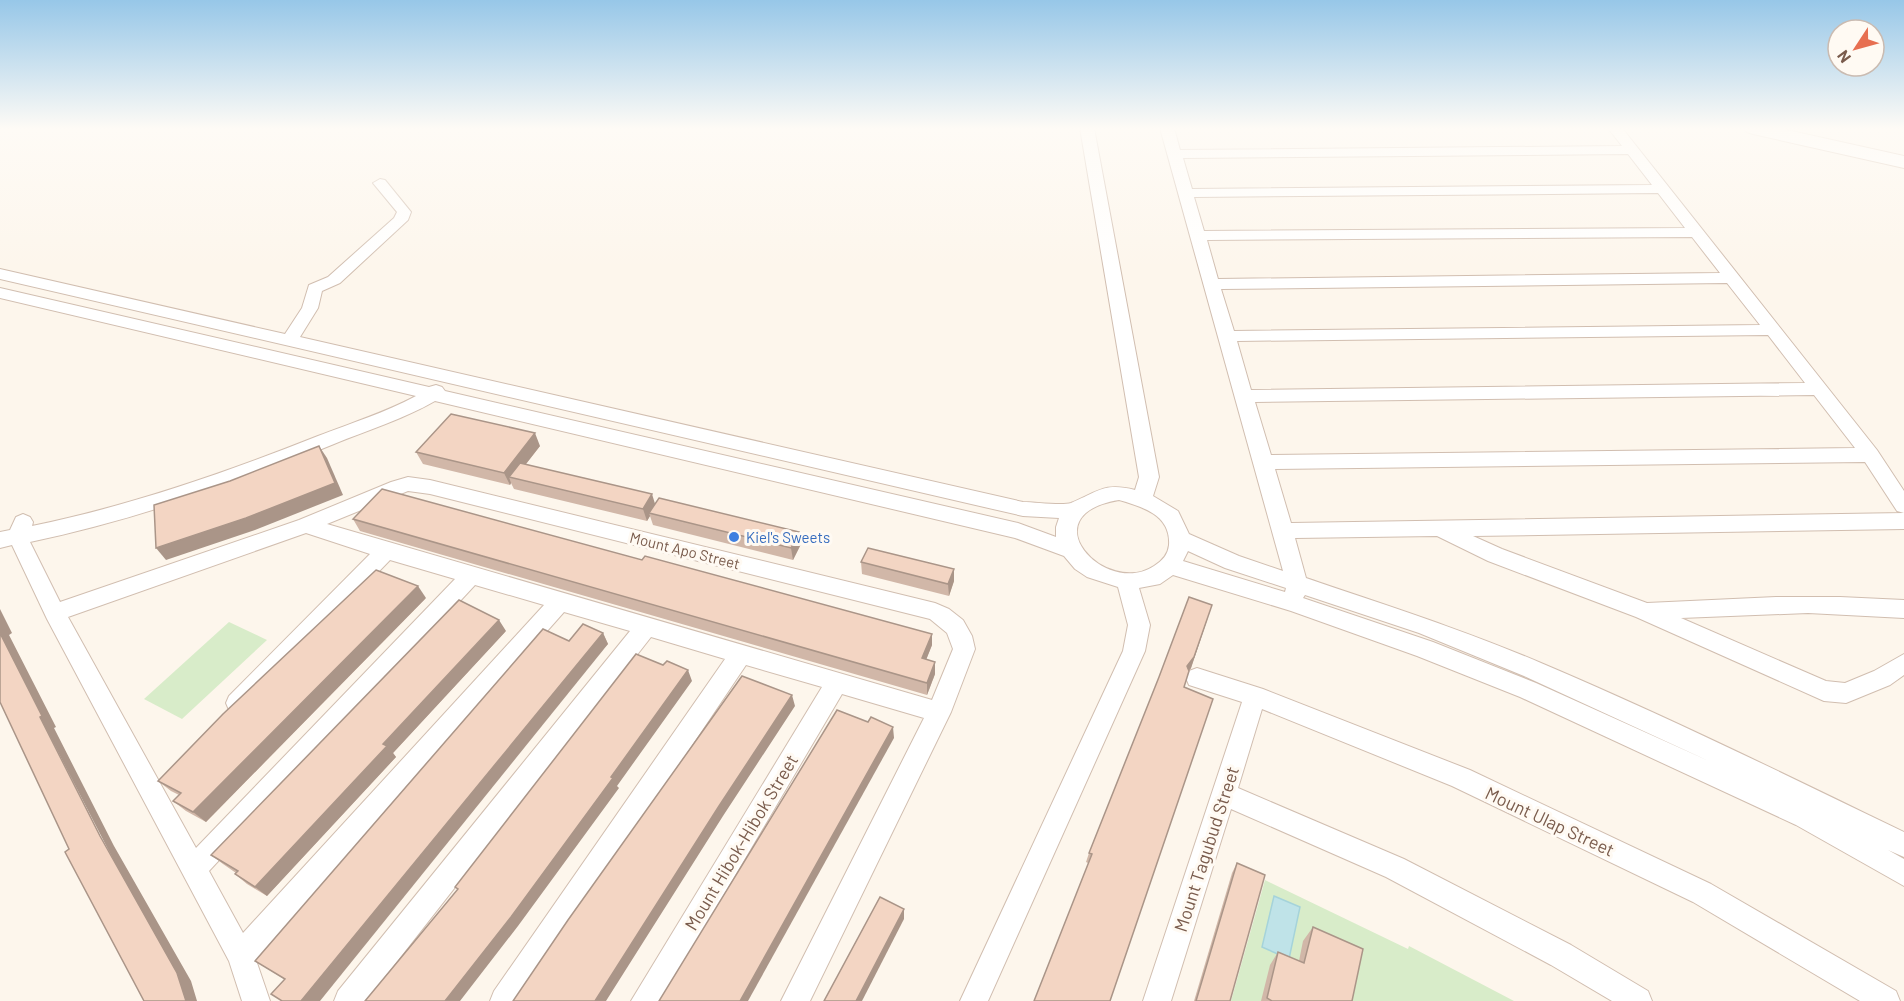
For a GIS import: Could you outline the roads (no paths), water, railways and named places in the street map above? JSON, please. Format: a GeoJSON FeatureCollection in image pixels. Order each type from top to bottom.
{"type":"FeatureCollection","features":[{"type":"Feature","properties":{"kind":"street"},"geometry":{"type":"LineString","coordinates":[[1095,175],[1149,477],[1143,498]]}},
{"type":"Feature","properties":{"kind":"street"},"geometry":{"type":"LineString","coordinates":[[1180,175],[1283,531],[1295,593]]}},
{"type":"Feature","properties":{"kind":"street"},"geometry":{"type":"LineString","coordinates":[[1651,175],[1869,454],[1904,506]]}},
{"type":"Feature","properties":{"kind":"street"},"geometry":{"type":"LineString","coordinates":[[289,341],[310,308],[315,288],[334,280],[401,220],[404,212],[380,183]]}},
{"type":"Feature","properties":{"kind":"street"},"geometry":{"type":"LineString","coordinates":[[1186,193],[1662,189]]}},
{"type":"Feature","properties":{"kind":"street"},"geometry":{"type":"LineString","coordinates":[[1198,236],[1695,232]]}},
{"type":"Feature","properties":{"kind":"street"},"geometry":{"type":"LineString","coordinates":[[0,274],[1023,509],[1074,511]]}},
{"type":"Feature","properties":{"kind":"street"},"geometry":{"type":"LineString","coordinates":[[1212,284],[1732,278]]}},
{"type":"Feature","properties":{"kind":"street"},"geometry":{"type":"LineString","coordinates":[[0,293],[1018,531],[1071,550]]}},
{"type":"Feature","properties":{"kind":"street"},"geometry":{"type":"LineString","coordinates":[[1227,336],[1773,330]]}},
{"type":"Feature","properties":{"kind":"street"},"geometry":{"type":"LineString","coordinates":[[256,1001],[241,956],[10,531],[178,496],[214,484],[301,450],[424,393],[443,377]]}},
{"type":"Feature","properties":{"kind":"street"},"geometry":{"type":"LineString","coordinates":[[1244,396],[1818,389]]}},
{"type":"Feature","properties":{"kind":"street"},"geometry":{"type":"LineString","coordinates":[[1263,462],[1869,454]]}},
{"type":"Feature","properties":{"kind":"street","name":"Mount Apo Street"},"geometry":{"type":"LineString","coordinates":[[306,525],[408,484],[430,487],[935,612],[946,617],[957,627],[963,638],[964,649],[939,712]]}},
{"type":"Feature","properties":{"kind":"street"},"geometry":{"type":"LineString","coordinates":[[1119,493],[1143,498],[1154,502],[1177,525],[1181,539],[1179,553],[1171,566],[1152,577],[1127,581],[1094,572],[1080,562],[1071,550],[1067,537],[1067,523],[1074,511],[1086,501],[1101,495],[1119,493]]}},
{"type":"Feature","properties":{"kind":"street"},"geometry":{"type":"LineString","coordinates":[[1283,531],[1904,521]]}},
{"type":"Feature","properties":{"kind":"street"},"geometry":{"type":"LineString","coordinates":[[55,613],[306,525],[386,551],[939,712],[795,1001]]}},
{"type":"Feature","properties":{"kind":"street"},"geometry":{"type":"LineString","coordinates":[[1439,528],[1495,555],[1644,611],[1824,691],[1846,693],[1882,678],[1904,663]]}},
{"type":"Feature","properties":{"kind":"street"},"geometry":{"type":"LineString","coordinates":[[1181,539],[1295,593],[1528,690],[1804,817],[1904,873]]}},
{"type":"Feature","properties":{"kind":"street"},"geometry":{"type":"LineString","coordinates":[[218,722],[386,551]]}},
{"type":"Feature","properties":{"kind":"street"},"geometry":{"type":"LineString","coordinates":[[1171,566],[1295,593],[1426,627],[1532,669],[1665,728],[1904,845]]}},
{"type":"Feature","properties":{"kind":"street"},"geometry":{"type":"LineString","coordinates":[[193,870],[471,576]]}},
{"type":"Feature","properties":{"kind":"street"},"geometry":{"type":"LineString","coordinates":[[974,1001],[1134,651],[1139,625],[1127,581]]}},
{"type":"Feature","properties":{"kind":"street"},"geometry":{"type":"LineString","coordinates":[[241,956],[560,602]]}},
{"type":"Feature","properties":{"kind":"street"},"geometry":{"type":"LineString","coordinates":[[1644,611],[1748,605],[1861,605],[1904,609]]}},
{"type":"Feature","properties":{"kind":"street"},"geometry":{"type":"LineString","coordinates":[[348,1001],[646,627]]}},
{"type":"Feature","properties":{"kind":"street"},"geometry":{"type":"LineString","coordinates":[[504,1001],[741,654]]}},
{"type":"Feature","properties":{"kind":"street","name":"Mount Ulap Street"},"geometry":{"type":"LineString","coordinates":[[1197,678],[1256,696],[1461,778],[1702,893],[1886,1001]]}},
{"type":"Feature","properties":{"kind":"street","name":"Mount Hibok-Hibok Street"},"geometry":{"type":"LineString","coordinates":[[645,1001],[837,682]]}},
{"type":"Feature","properties":{"kind":"street","name":"Mount Tagubud Street"},"geometry":{"type":"LineString","coordinates":[[1157,1001],[1256,696]]}},
{"type":"Feature","properties":{"kind":"street"},"geometry":{"type":"LineString","coordinates":[[151,790],[167,773]]}},
{"type":"Feature","properties":{"kind":"street"},"geometry":{"type":"LineString","coordinates":[[1224,794],[1395,868],[1561,956],[1638,1001]]}},
{"type":"Feature","properties":{"kind":"water"},"geometry":{"type":"Polygon","coordinates":[[[1274,896],[1300,907],[1289,959],[1262,947],[1274,896]]]}},
{"type":"Feature","properties":{"kind":"place","name":"Kiel's Sweets"},"geometry":{"type":"Point","coordinates":[734,537]}}]}
